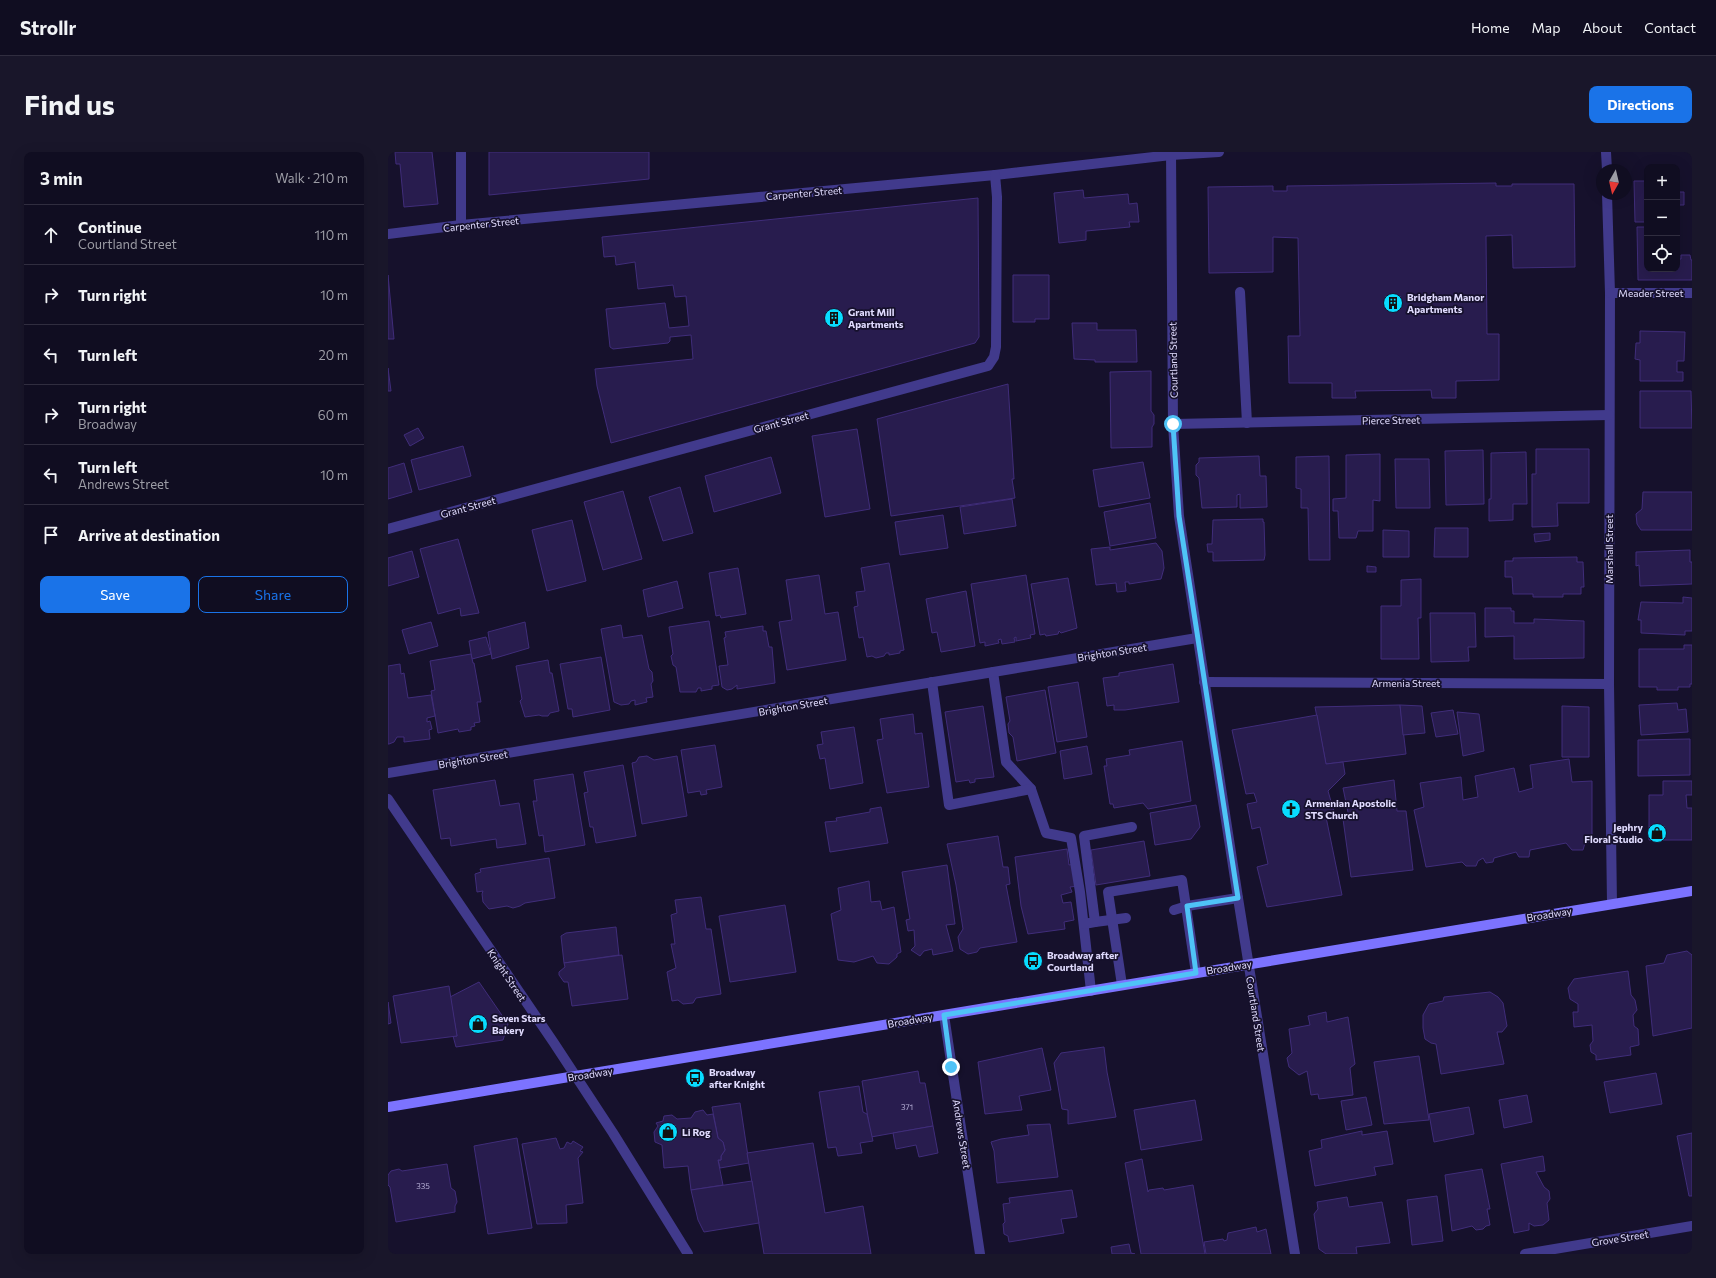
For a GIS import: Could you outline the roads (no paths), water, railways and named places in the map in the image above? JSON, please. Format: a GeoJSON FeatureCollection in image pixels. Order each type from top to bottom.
{"type":"FeatureCollection","features":[{"type":"Feature","properties":{"kind":"main road","name":"Broadway"},"geometry":{"type":"LineString","coordinates":[[388,1107],[1692,890]]}},
{"type":"Feature","properties":{"kind":"street"},"geometry":{"type":"LineString","coordinates":[[461,152],[461,225]]}},
{"type":"Feature","properties":{"kind":"street","name":"Carpenter Street"},"geometry":{"type":"LineString","coordinates":[[388,234],[461,225],[995,174],[1171,153],[1219,152]]}},
{"type":"Feature","properties":{"kind":"street"},"geometry":{"type":"LineString","coordinates":[[1606,152],[1607,164]]}},
{"type":"Feature","properties":{"kind":"street","name":"Courtland Street"},"geometry":{"type":"LineString","coordinates":[[1171,153],[1173,424],[1179,516],[1248,964],[1296,1254]]}},
{"type":"Feature","properties":{"kind":"street","name":"Grant Street"},"geometry":{"type":"LineString","coordinates":[[388,529],[988,366],[994,357],[996,347],[997,197],[995,174]]}},
{"type":"Feature","properties":{"kind":"street","name":"Marshall Street"},"geometry":{"type":"LineString","coordinates":[[1608,200],[1610,293],[1609,684],[1612,904]]}},
{"type":"Feature","properties":{"kind":"street"},"geometry":{"type":"LineString","coordinates":[[1240,292],[1247,423]]}},
{"type":"Feature","properties":{"kind":"street","name":"Meader Street"},"geometry":{"type":"LineString","coordinates":[[1610,293],[1692,293]]}},
{"type":"Feature","properties":{"kind":"street","name":"Pierce Street"},"geometry":{"type":"LineString","coordinates":[[1173,424],[1609,415]]}},
{"type":"Feature","properties":{"kind":"street","name":"Brighton Street"},"geometry":{"type":"LineString","coordinates":[[388,773],[1197,638]]}},
{"type":"Feature","properties":{"kind":"street"},"geometry":{"type":"LineString","coordinates":[[993,672],[1006,762],[1031,789],[1046,833],[1071,838],[1084,924],[1091,991]]}},
{"type":"Feature","properties":{"kind":"street"},"geometry":{"type":"LineString","coordinates":[[932,682],[949,805],[1031,789]]}},
{"type":"Feature","properties":{"kind":"street","name":"Armenia Street"},"geometry":{"type":"LineString","coordinates":[[1204,682],[1609,684]]}},
{"type":"Feature","properties":{"kind":"street","name":"Knight Street"},"geometry":{"type":"LineString","coordinates":[[388,800],[613,1133],[688,1254]]}},
{"type":"Feature","properties":{"kind":"street"},"geometry":{"type":"LineString","coordinates":[[1095,922],[1084,836],[1132,827]]}},
{"type":"Feature","properties":{"kind":"street"},"geometry":{"type":"LineString","coordinates":[[1122,985],[1108,892],[1182,880],[1196,973]]}},
{"type":"Feature","properties":{"kind":"street"},"geometry":{"type":"LineString","coordinates":[[1174,910],[1187,906],[1238,898]]}},
{"type":"Feature","properties":{"kind":"street"},"geometry":{"type":"LineString","coordinates":[[1084,924],[1126,918]]}},
{"type":"Feature","properties":{"kind":"street","name":"Andrews Street"},"geometry":{"type":"LineString","coordinates":[[944,1015],[980,1254]]}},
{"type":"Feature","properties":{"kind":"street","name":"Grove Street"},"geometry":{"type":"LineString","coordinates":[[1525,1254],[1692,1226]]}},
{"type":"Feature","properties":{"kind":"place","name":"Bridgham Manor Apartments"},"geometry":{"type":"Point","coordinates":[1393,303]}},
{"type":"Feature","properties":{"kind":"place","name":"Grant Mill Apartments"},"geometry":{"type":"Point","coordinates":[834,318]}},
{"type":"Feature","properties":{"kind":"place","name":"Armenian Apostolic STS Church"},"geometry":{"type":"Point","coordinates":[1291,809]}},
{"type":"Feature","properties":{"kind":"place","name":"Jephry Floral Studio"},"geometry":{"type":"Point","coordinates":[1657,833]}},
{"type":"Feature","properties":{"kind":"place","name":"Broadway after Courtland"},"geometry":{"type":"Point","coordinates":[1033,961]}},
{"type":"Feature","properties":{"kind":"place","name":"Seven Stars Bakery"},"geometry":{"type":"Point","coordinates":[478,1024]}},
{"type":"Feature","properties":{"kind":"place","name":"Broadway after Knight"},"geometry":{"type":"Point","coordinates":[695,1078]}},
{"type":"Feature","properties":{"kind":"place","name":"Li Rog"},"geometry":{"type":"Point","coordinates":[668,1132]}}]}
